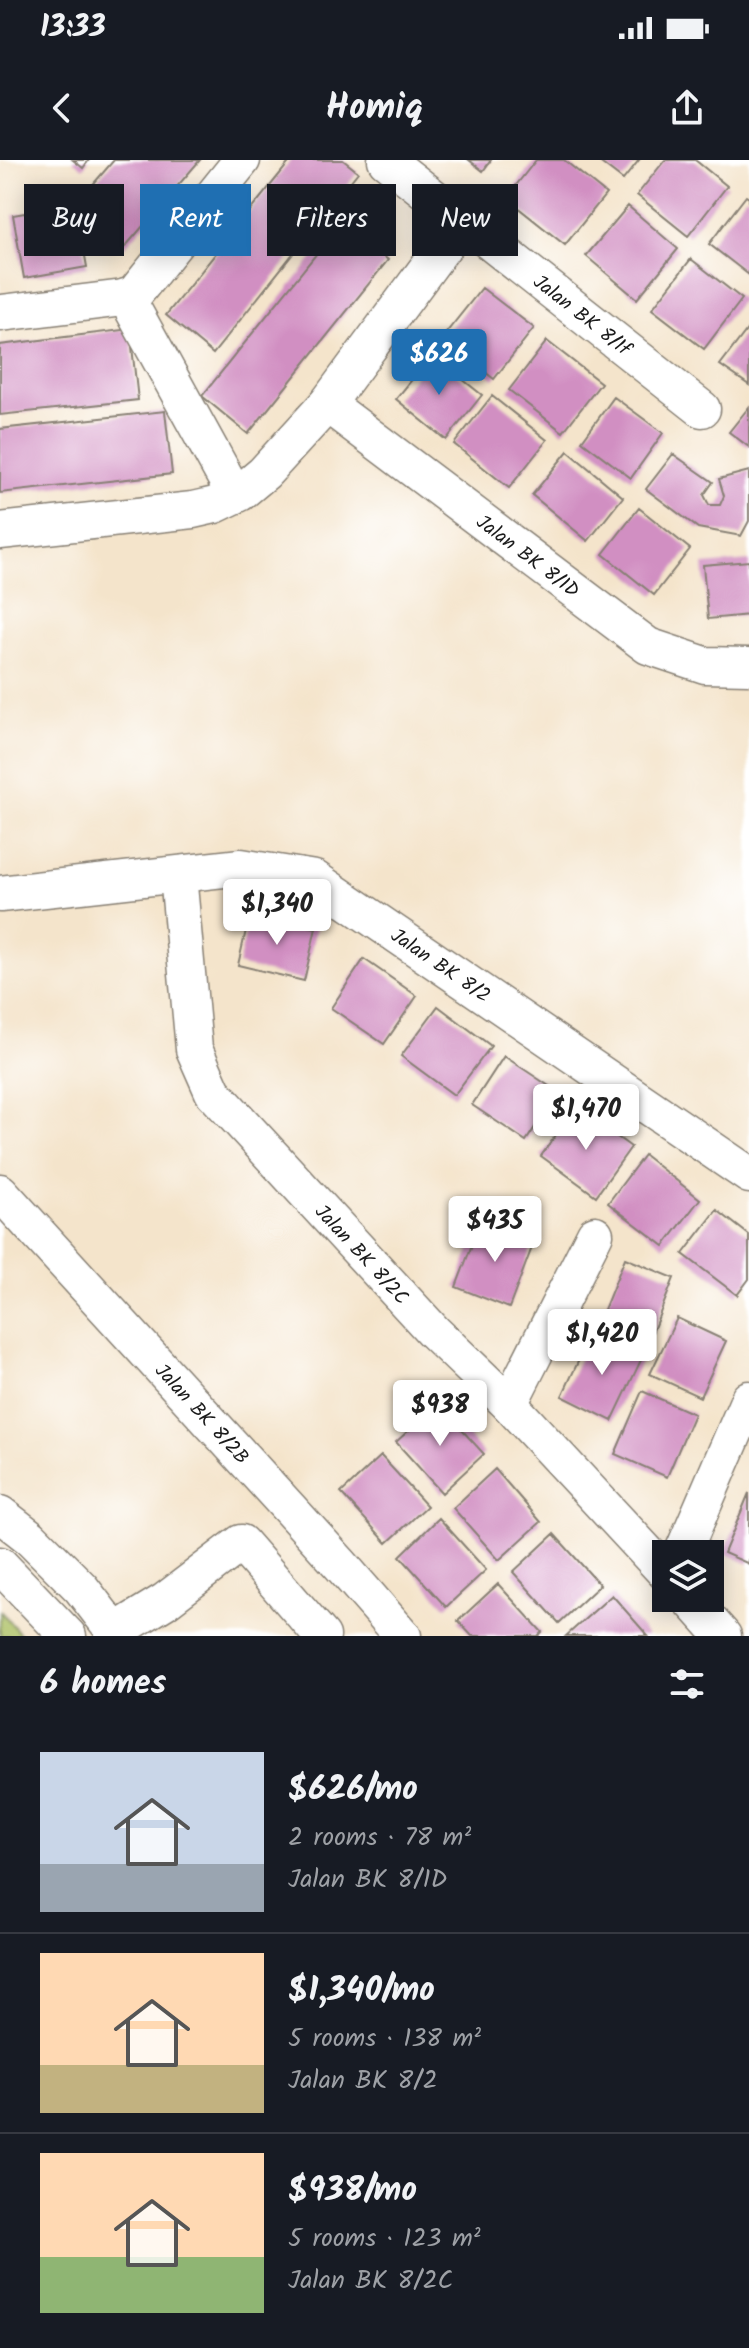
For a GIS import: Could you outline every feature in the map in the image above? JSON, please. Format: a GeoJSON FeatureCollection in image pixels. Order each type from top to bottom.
{"type":"FeatureCollection","features":[{"type":"Feature","properties":{"kind":"street"},"geometry":{"type":"LineString","coordinates":[[1,313],[132,297],[242,160]]}},
{"type":"Feature","properties":{"kind":"street","name":"Jalan BK 8/1f"},"geometry":{"type":"LineString","coordinates":[[386,160],[417,184]]}},
{"type":"Feature","properties":{"kind":"street"},"geometry":{"type":"LineString","coordinates":[[0,531],[193,510],[215,505],[235,495],[264,473],[327,404],[436,256]]}},
{"type":"Feature","properties":{"kind":"street","name":"Jalan BK 8/1f"},"geometry":{"type":"LineString","coordinates":[[509,256],[702,409]]}},
{"type":"Feature","properties":{"kind":"street"},"geometry":{"type":"LineString","coordinates":[[126,297],[235,495]]}},
{"type":"Feature","properties":{"kind":"street","name":"Jalan BK 8/1D"},"geometry":{"type":"LineString","coordinates":[[327,404],[648,646],[705,665],[749,666]]}},
{"type":"Feature","properties":{"kind":"street","name":"Jalan BK 8/2"},"geometry":{"type":"LineString","coordinates":[[0,894],[241,867],[315,879],[749,1175]]}},
{"type":"Feature","properties":{"kind":"street","name":"Jalan BK 8/2C"},"geometry":{"type":"LineString","coordinates":[[178,875],[194,1049],[213,1092],[434,1332],[509,1404],[652,1558]]}},
{"type":"Feature","properties":{"kind":"street","name":"Jalan BK 8/2B"},"geometry":{"type":"LineString","coordinates":[[0,1192],[403,1636]]}},
{"type":"Feature","properties":{"kind":"street"},"geometry":{"type":"LineString","coordinates":[[509,1404],[595,1234]]}},
{"type":"Feature","properties":{"kind":"street"},"geometry":{"type":"LineString","coordinates":[[688,1540],[749,1399]]}},
{"type":"Feature","properties":{"kind":"street"},"geometry":{"type":"LineString","coordinates":[[0,1514],[31,1538],[71,1578],[117,1634],[241,1543],[322,1636]]}},
{"type":"Feature","properties":{"kind":"street"},"geometry":{"type":"LineString","coordinates":[[0,1565],[68,1636]]}},
{"type":"Feature","properties":{"kind":"street"},"geometry":{"type":"LineString","coordinates":[[702,1612],[723,1636]]}},
{"type":"Feature","properties":{"kind":"green space"},"geometry":{"type":"Polygon","coordinates":[[[1,1612],[22,1636],[0,1636],[1,1612]]]}},
{"type":"Feature","properties":{"kind":"building"},"geometry":{"type":"Polygon","coordinates":[[[73,160],[89,160],[83,168],[73,160]]]}},
{"type":"Feature","properties":{"kind":"building"},"geometry":{"type":"Polygon","coordinates":[[[114,160],[200,160],[179,184],[140,184],[140,230],[125,247],[124,184],[93,184],[114,160]]]}},
{"type":"Feature","properties":{"kind":"building"},"geometry":{"type":"Polygon","coordinates":[[[291,160],[343,160],[358,172],[348,184],[272,184],[291,160]]]}},
{"type":"Feature","properties":{"kind":"building"},"geometry":{"type":"Polygon","coordinates":[[[469,160],[491,160],[483,171],[469,160]]]}},
{"type":"Feature","properties":{"kind":"building"},"geometry":{"type":"Polygon","coordinates":[[[536,160],[564,160],[606,194],[565,245],[518,208],[517,184],[536,160]]]}},
{"type":"Feature","properties":{"kind":"building"},"geometry":{"type":"Polygon","coordinates":[[[597,160],[639,160],[623,180],[597,160]]]}},
{"type":"Feature","properties":{"kind":"building"},"geometry":{"type":"Polygon","coordinates":[[[665,160],[695,160],[727,186],[688,236],[637,195],[665,160]]]}},
{"type":"Feature","properties":{"kind":"building"},"geometry":{"type":"Polygon","coordinates":[[[267,190],[267,256],[291,256],[213,354],[166,315],[214,256],[251,256],[251,210],[267,190]]]}},
{"type":"Feature","properties":{"kind":"building"},"geometry":{"type":"Polygon","coordinates":[[[746,196],[749,198],[749,275],[709,244],[746,196]]]}},
{"type":"Feature","properties":{"kind":"building"},"geometry":{"type":"Polygon","coordinates":[[[628,206],[678,249],[637,299],[586,256],[628,206]]]}},
{"type":"Feature","properties":{"kind":"building"},"geometry":{"type":"Polygon","coordinates":[[[24,213],[24,256],[85,256],[87,267],[24,278],[13,215],[24,213]]]}},
{"type":"Feature","properties":{"kind":"building"},"geometry":{"type":"Polygon","coordinates":[[[315,256],[383,256],[388,260],[248,434],[202,396],[315,256]]]}},
{"type":"Feature","properties":{"kind":"building"},"geometry":{"type":"Polygon","coordinates":[[[691,259],[742,299],[704,349],[652,309],[691,259]]]}},
{"type":"Feature","properties":{"kind":"building"},"geometry":{"type":"Polygon","coordinates":[[[482,288],[534,328],[494,379],[442,338],[482,288]]]}},
{"type":"Feature","properties":{"kind":"building"},"geometry":{"type":"Polygon","coordinates":[[[749,327],[749,385],[720,365],[749,327]]]}},
{"type":"Feature","properties":{"kind":"building"},"geometry":{"type":"Polygon","coordinates":[[[130,329],[138,400],[0,415],[0,345],[130,329]]]}},
{"type":"Feature","properties":{"kind":"building"},"geometry":{"type":"Polygon","coordinates":[[[547,341],[601,383],[563,432],[509,390],[547,341]]]}},
{"type":"Feature","properties":{"kind":"building"},"geometry":{"type":"Polygon","coordinates":[[[432,355],[482,395],[446,440],[396,399],[432,355]]]}},
{"type":"Feature","properties":{"kind":"building"},"geometry":{"type":"Polygon","coordinates":[[[492,396],[547,440],[509,488],[454,444],[492,396]]]}},
{"type":"Feature","properties":{"kind":"building"},"geometry":{"type":"Polygon","coordinates":[[[614,397],[663,433],[631,478],[582,441],[614,397]]]}},
{"type":"Feature","properties":{"kind":"building"},"geometry":{"type":"Polygon","coordinates":[[[749,407],[749,447],[729,432],[749,407]]]}},
{"type":"Feature","properties":{"kind":"building"},"geometry":{"type":"Polygon","coordinates":[[[165,411],[172,474],[0,493],[0,429],[165,411]]]}},
{"type":"Feature","properties":{"kind":"building"},"geometry":{"type":"Polygon","coordinates":[[[568,451],[623,497],[588,541],[532,495],[568,451]]]}},
{"type":"Feature","properties":{"kind":"building"},"geometry":{"type":"Polygon","coordinates":[[[673,454],[713,482],[704,495],[709,505],[720,505],[724,496],[719,479],[749,471],[749,521],[741,536],[698,528],[646,489],[673,454]]]}},
{"type":"Feature","properties":{"kind":"building"},"geometry":{"type":"Polygon","coordinates":[[[639,508],[690,549],[654,595],[603,554],[639,508]]]}},
{"type":"Feature","properties":{"kind":"building"},"geometry":{"type":"Polygon","coordinates":[[[749,561],[749,615],[708,619],[703,565],[749,561]]]}},
{"type":"Feature","properties":{"kind":"building"},"geometry":{"type":"Polygon","coordinates":[[[250,913],[316,928],[304,981],[238,965],[250,913]]]}},
{"type":"Feature","properties":{"kind":"building"},"geometry":{"type":"Polygon","coordinates":[[[364,959],[417,996],[384,1044],[331,1008],[364,959]]]}},
{"type":"Feature","properties":{"kind":"building"},"geometry":{"type":"Polygon","coordinates":[[[438,1006],[491,1046],[454,1095],[401,1056],[438,1006]]]}},
{"type":"Feature","properties":{"kind":"building"},"geometry":{"type":"Polygon","coordinates":[[[504,1056],[558,1092],[526,1141],[472,1105],[504,1056]]]}},
{"type":"Feature","properties":{"kind":"building"},"geometry":{"type":"Polygon","coordinates":[[[576,1107],[631,1147],[596,1196],[541,1156],[576,1107]]]}},
{"type":"Feature","properties":{"kind":"building"},"geometry":{"type":"Polygon","coordinates":[[[644,1155],[700,1199],[664,1246],[608,1203],[644,1155]]]}},
{"type":"Feature","properties":{"kind":"building"},"geometry":{"type":"Polygon","coordinates":[[[717,1210],[749,1235],[749,1279],[737,1295],[683,1254],[717,1210]]]}},
{"type":"Feature","properties":{"kind":"building"},"geometry":{"type":"Polygon","coordinates":[[[481,1221],[534,1242],[509,1308],[456,1287],[481,1221]]]}},
{"type":"Feature","properties":{"kind":"building"},"geometry":{"type":"Polygon","coordinates":[[[625,1258],[674,1278],[648,1343],[599,1322],[625,1258]]]}},
{"type":"Feature","properties":{"kind":"building"},"geometry":{"type":"Polygon","coordinates":[[[677,1318],[726,1341],[700,1397],[650,1374],[677,1318]]]}},
{"type":"Feature","properties":{"kind":"building"},"geometry":{"type":"Polygon","coordinates":[[[591,1334],[642,1358],[612,1421],[562,1396],[591,1334]]]}},
{"type":"Feature","properties":{"kind":"building"},"geometry":{"type":"Polygon","coordinates":[[[642,1391],[694,1414],[667,1477],[615,1454],[642,1391]]]}},
{"type":"Feature","properties":{"kind":"building"},"geometry":{"type":"Polygon","coordinates":[[[438,1404],[484,1454],[442,1493],[396,1442],[438,1404]]]}},
{"type":"Feature","properties":{"kind":"building"},"geometry":{"type":"Polygon","coordinates":[[[381,1456],[427,1506],[387,1543],[341,1493],[381,1456]]]}},
{"type":"Feature","properties":{"kind":"building"},"geometry":{"type":"Polygon","coordinates":[[[495,1469],[541,1522],[499,1560],[453,1508],[495,1469]]]}},
{"type":"Feature","properties":{"kind":"building"},"geometry":{"type":"Polygon","coordinates":[[[749,1493],[749,1564],[724,1553],[749,1493]]]}},
{"type":"Feature","properties":{"kind":"building"},"geometry":{"type":"Polygon","coordinates":[[[439,1518],[486,1570],[446,1607],[400,1556],[439,1518]]]}},
{"type":"Feature","properties":{"kind":"building"},"geometry":{"type":"Polygon","coordinates":[[[554,1534],[600,1585],[559,1623],[513,1572],[554,1534]]]}},
{"type":"Feature","properties":{"kind":"building"},"geometry":{"type":"Polygon","coordinates":[[[498,1584],[542,1632],[538,1636],[472,1636],[458,1621],[498,1584]]]}},
{"type":"Feature","properties":{"kind":"building"},"geometry":{"type":"Polygon","coordinates":[[[612,1595],[648,1636],[566,1636],[612,1595]]]}}]}
